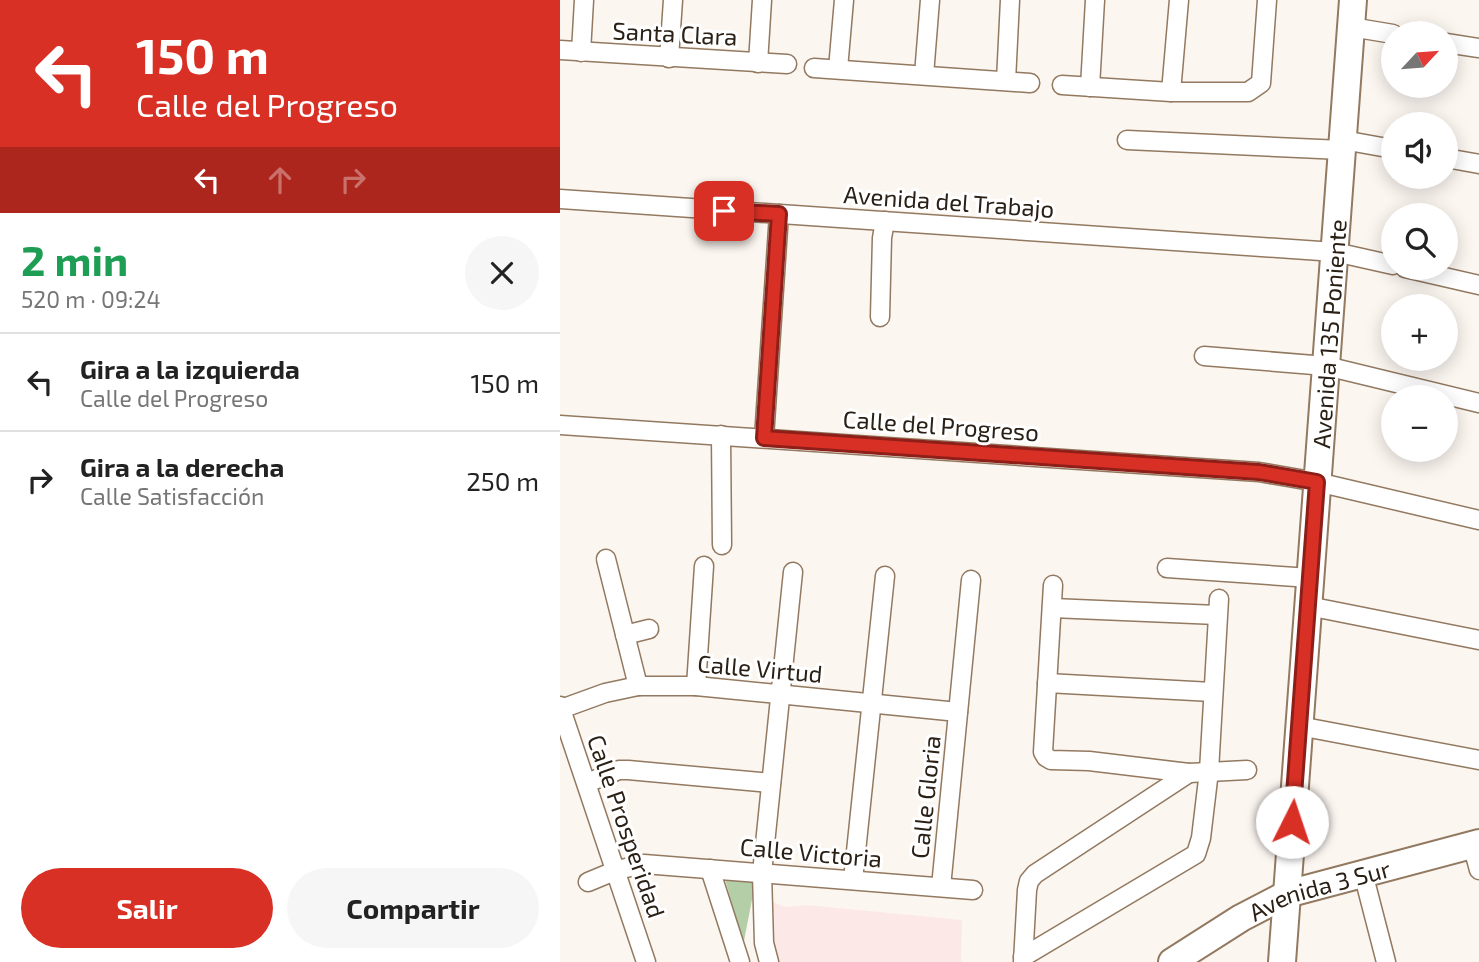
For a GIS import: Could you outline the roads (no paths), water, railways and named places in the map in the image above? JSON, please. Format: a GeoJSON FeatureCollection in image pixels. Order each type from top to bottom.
{"type":"FeatureCollection","features":[{"type":"Feature","properties":{"kind":"main road","name":"Avenida 135 Poniente"},"geometry":{"type":"LineString","coordinates":[[1282,962],[1353,0]]}},
{"type":"Feature","properties":{"kind":"main road","name":"Avenida 3 Sur"},"geometry":{"type":"LineString","coordinates":[[1172,962],[1241,918],[1287,894],[1475,843]]}},
{"type":"Feature","properties":{"kind":"street"},"geometry":{"type":"LineString","coordinates":[[581,52],[584,0]]}},
{"type":"Feature","properties":{"kind":"street"},"geometry":{"type":"LineString","coordinates":[[668,58],[673,0]]}},
{"type":"Feature","properties":{"kind":"street"},"geometry":{"type":"LineString","coordinates":[[758,63],[762,0]]}},
{"type":"Feature","properties":{"kind":"street"},"geometry":{"type":"LineString","coordinates":[[838,69],[844,0]]}},
{"type":"Feature","properties":{"kind":"street"},"geometry":{"type":"LineString","coordinates":[[924,75],[930,0]]}},
{"type":"Feature","properties":{"kind":"street"},"geometry":{"type":"LineString","coordinates":[[1006,81],[1010,0]]}},
{"type":"Feature","properties":{"kind":"street"},"geometry":{"type":"LineString","coordinates":[[1090,87],[1095,0]]}},
{"type":"Feature","properties":{"kind":"street"},"geometry":{"type":"LineString","coordinates":[[1171,92],[1179,0]]}},
{"type":"Feature","properties":{"kind":"street"},"geometry":{"type":"LineString","coordinates":[[1062,85],[1171,92],[1248,92],[1261,82],[1267,0]]}},
{"type":"Feature","properties":{"kind":"street"},"geometry":{"type":"LineString","coordinates":[[1351,27],[1381,32]]}},
{"type":"Feature","properties":{"kind":"street"},"geometry":{"type":"LineString","coordinates":[[1458,45],[1479,48]]}},
{"type":"Feature","properties":{"kind":"street","name":"Santa Clara"},"geometry":{"type":"LineString","coordinates":[[560,50],[787,64]]}},
{"type":"Feature","properties":{"kind":"street"},"geometry":{"type":"LineString","coordinates":[[814,68],[1030,83]]}},
{"type":"Feature","properties":{"kind":"street"},"geometry":{"type":"LineString","coordinates":[[1127,140],[1381,148]]}},
{"type":"Feature","properties":{"kind":"street"},"geometry":{"type":"LineString","coordinates":[[1458,160],[1479,164]]}},
{"type":"Feature","properties":{"kind":"street","name":"Avenida del Trabajo"},"geometry":{"type":"LineString","coordinates":[[560,199],[1335,251],[1381,262]]}},
{"type":"Feature","properties":{"kind":"street"},"geometry":{"type":"LineString","coordinates":[[764,438],[779,214]]}},
{"type":"Feature","properties":{"kind":"street"},"geometry":{"type":"LineString","coordinates":[[880,317],[882,238],[885,221]]}},
{"type":"Feature","properties":{"kind":"street"},"geometry":{"type":"LineString","coordinates":[[1457,280],[1479,285]]}},
{"type":"Feature","properties":{"kind":"street"},"geometry":{"type":"LineString","coordinates":[[1204,356],[1326,366],[1479,403]]}},
{"type":"Feature","properties":{"kind":"street","name":"Calle del Progreso"},"geometry":{"type":"LineString","coordinates":[[560,425],[1259,472],[1317,482],[1479,520]]}},
{"type":"Feature","properties":{"kind":"street"},"geometry":{"type":"LineString","coordinates":[[721,435],[722,545]]}},
{"type":"Feature","properties":{"kind":"street"},"geometry":{"type":"LineString","coordinates":[[606,559],[638,686]]}},
{"type":"Feature","properties":{"kind":"street"},"geometry":{"type":"LineString","coordinates":[[696,687],[704,566]]}},
{"type":"Feature","properties":{"kind":"street"},"geometry":{"type":"LineString","coordinates":[[1167,568],[1310,578]]}},
{"type":"Feature","properties":{"kind":"street"},"geometry":{"type":"LineString","coordinates":[[769,962],[764,943],[762,873],[793,572]]}},
{"type":"Feature","properties":{"kind":"street"},"geometry":{"type":"LineString","coordinates":[[853,880],[885,576]]}},
{"type":"Feature","properties":{"kind":"street","name":"Calle Gloria"},"geometry":{"type":"LineString","coordinates":[[941,887],[971,580]]}},
{"type":"Feature","properties":{"kind":"street"},"geometry":{"type":"LineString","coordinates":[[1053,585],[1044,752],[1046,757],[1051,760],[1127,764],[1189,773],[1247,770]]}},
{"type":"Feature","properties":{"kind":"street"},"geometry":{"type":"LineString","coordinates":[[1308,606],[1479,640]]}},
{"type":"Feature","properties":{"kind":"street"},"geometry":{"type":"LineString","coordinates":[[1023,960],[1196,855],[1201,838],[1209,771],[1218,607],[1052,608]]}},
{"type":"Feature","properties":{"kind":"street"},"geometry":{"type":"LineString","coordinates":[[625,635],[649,629]]}},
{"type":"Feature","properties":{"kind":"street"},"geometry":{"type":"LineString","coordinates":[[1047,683],[1212,692]]}},
{"type":"Feature","properties":{"kind":"street","name":"Calle Virtud"},"geometry":{"type":"LineString","coordinates":[[561,707],[638,686],[696,687],[958,712]]}},
{"type":"Feature","properties":{"kind":"street","name":"Calle Prosperidad"},"geometry":{"type":"LineString","coordinates":[[561,707],[646,962]]}},
{"type":"Feature","properties":{"kind":"street"},"geometry":{"type":"LineString","coordinates":[[1299,726],[1479,760]]}},
{"type":"Feature","properties":{"kind":"street"},"geometry":{"type":"LineString","coordinates":[[587,783],[619,770],[628,770],[771,783]]}},
{"type":"Feature","properties":{"kind":"street"},"geometry":{"type":"LineString","coordinates":[[1023,960],[1027,890],[1029,881],[1035,874],[1189,773]]}},
{"type":"Feature","properties":{"kind":"street"},"geometry":{"type":"LineString","coordinates":[[1475,843],[1479,870]]}},
{"type":"Feature","properties":{"kind":"street","name":"Calle Victoria"},"geometry":{"type":"LineString","coordinates":[[617,870],[645,864],[973,890]]}},
{"type":"Feature","properties":{"kind":"street"},"geometry":{"type":"LineString","coordinates":[[710,869],[738,957],[764,943]]}},
{"type":"Feature","properties":{"kind":"street"},"geometry":{"type":"LineString","coordinates":[[587,882],[617,870]]}},
{"type":"Feature","properties":{"kind":"street"},"geometry":{"type":"LineString","coordinates":[[1363,873],[1386,962]]}}]}
